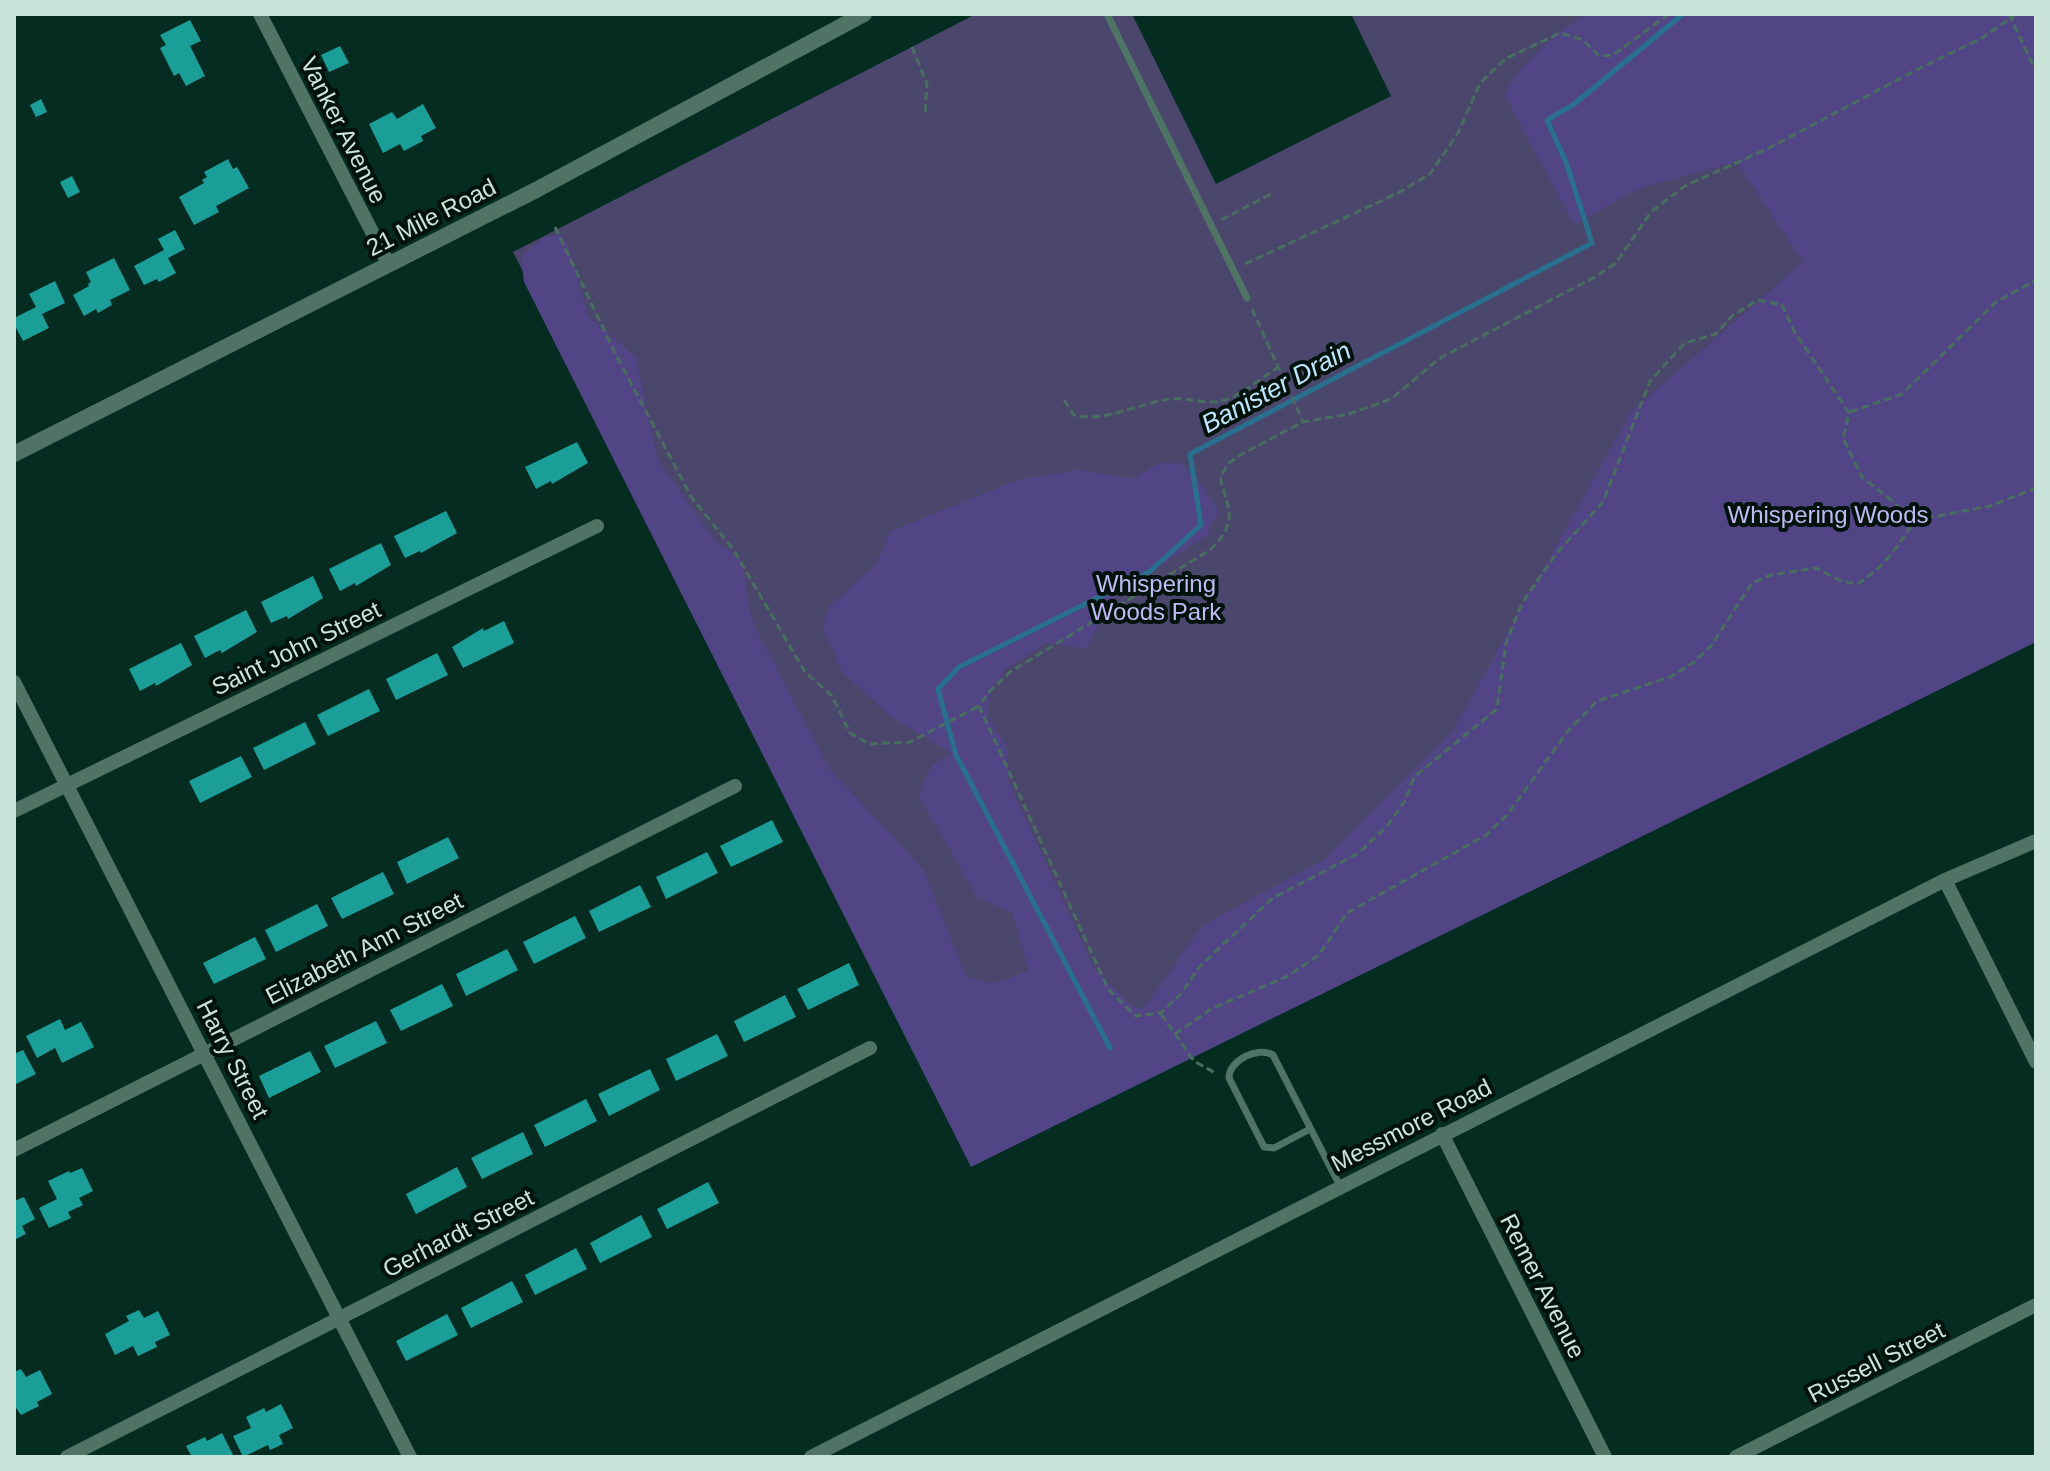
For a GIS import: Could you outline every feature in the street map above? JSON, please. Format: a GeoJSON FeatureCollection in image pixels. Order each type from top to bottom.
{"type":"FeatureCollection","features":[{"type":"Feature","properties":{"kind":"street","name":"Vanker Avenue"},"geometry":{"type":"LineString","coordinates":[[260,14],[389,265]]}},
{"type":"Feature","properties":{"kind":"street","name":"21 Mile Road"},"geometry":{"type":"LineString","coordinates":[[14,454],[536,190],[864,14]]}},
{"type":"Feature","properties":{"kind":"street","name":"Saint John Street"},"geometry":{"type":"LineString","coordinates":[[14,811],[597,526]]}},
{"type":"Feature","properties":{"kind":"street","name":"Harry Street"},"geometry":{"type":"LineString","coordinates":[[14,682],[410,1457]]}},
{"type":"Feature","properties":{"kind":"street","name":"Elizabeth Ann Street"},"geometry":{"type":"LineString","coordinates":[[14,1150],[735,786]]}},
{"type":"Feature","properties":{"kind":"street","name":"Messmore Road"},"geometry":{"type":"LineString","coordinates":[[811,1457],[1945,880],[2036,841]]}},
{"type":"Feature","properties":{"kind":"street"},"geometry":{"type":"LineString","coordinates":[[1945,880],[2036,1062]]}},
{"type":"Feature","properties":{"kind":"street","name":"Gerhardt Street"},"geometry":{"type":"LineString","coordinates":[[67,1457],[870,1048]]}},
{"type":"Feature","properties":{"kind":"street","name":"Remer Avenue"},"geometry":{"type":"LineString","coordinates":[[1442,1134],[1605,1457]]}},
{"type":"Feature","properties":{"kind":"street","name":"Russell Street"},"geometry":{"type":"LineString","coordinates":[[1736,1457],[2036,1305]]}},
{"type":"Feature","properties":{"kind":"lane"},"geometry":{"type":"LineString","coordinates":[[1107,14],[1247,298]]}},
{"type":"Feature","properties":{"kind":"lane"},"geometry":{"type":"LineString","coordinates":[[1310,1129],[1274,1148],[1264,1147],[1229,1078],[1234,1064],[1258,1051],[1273,1055],[1340,1186]]}},
{"type":"Feature","properties":{"kind":"path"},"geometry":{"type":"LineString","coordinates":[[1232,269],[1398,193],[1430,174],[1458,133],[1480,83],[1505,59],[1560,33],[1583,40],[1599,56],[1613,55],[1669,14]]}},
{"type":"Feature","properties":{"kind":"path"},"geometry":{"type":"LineString","coordinates":[[555,227],[615,353],[692,498],[733,549],[805,672],[832,696],[850,733],[869,744],[910,742],[979,706],[1010,672],[1210,550],[1226,534],[1231,520],[1220,477],[1229,463],[1242,454],[1303,422],[1349,414],[1391,399],[1440,358],[1616,263],[1651,212],[1685,186],[1771,147],[1982,38],[2017,14]]}},
{"type":"Feature","properties":{"kind":"path"},"geometry":{"type":"LineString","coordinates":[[2010,16],[2036,72]]}},
{"type":"Feature","properties":{"kind":"path"},"geometry":{"type":"LineString","coordinates":[[912,47],[927,84],[925,115]]}},
{"type":"Feature","properties":{"kind":"path"},"geometry":{"type":"LineString","coordinates":[[1210,225],[1273,193]]}},
{"type":"Feature","properties":{"kind":"path"},"geometry":{"type":"LineString","coordinates":[[1849,413],[1902,394],[1996,302],[2036,280]]}},
{"type":"Feature","properties":{"kind":"path"},"geometry":{"type":"LineString","coordinates":[[1247,298],[1303,422]]}},
{"type":"Feature","properties":{"kind":"path"},"geometry":{"type":"LineString","coordinates":[[979,706],[1108,989],[1136,1016],[1160,1013],[1181,994],[1200,966],[1273,898],[1359,853],[1388,825],[1405,801],[1414,777],[1497,709],[1506,643],[1522,603],[1556,554],[1603,502],[1650,381],[1685,343],[1716,334],[1732,316],[1758,300],[1782,305],[1794,331],[1849,413],[1843,438],[1862,477],[1916,520]]}},
{"type":"Feature","properties":{"kind":"path"},"geometry":{"type":"LineString","coordinates":[[1064,400],[1074,415],[1088,419],[1172,399],[1224,400],[1278,367]]}},
{"type":"Feature","properties":{"kind":"path"},"geometry":{"type":"LineString","coordinates":[[1175,1034],[1211,1009],[1288,976],[1319,955],[1347,913],[1486,835],[1507,815],[1568,731],[1597,701],[1670,677],[1694,662],[1711,646],[1752,583],[1771,575],[1816,568],[1841,581],[1857,584],[1874,574],[1893,554],[1916,520],[1990,506],[2036,488]]}},
{"type":"Feature","properties":{"kind":"path"},"geometry":{"type":"LineString","coordinates":[[1160,1013],[1194,1061],[1229,1078]]}},
{"type":"Feature","properties":{"kind":"green space","name":"Whispering Woods Park"},"geometry":{"type":"Polygon","coordinates":[[[976,14],[1132,14],[1216,184],[1391,96],[1351,14],[2036,14],[2036,615],[971,1154],[513,252],[976,14]]]}},
{"type":"Feature","properties":{"kind":"green space","name":"Whispering Woods"},"geometry":{"type":"Polygon","coordinates":[[[1587,14],[2036,14],[2036,642],[971,1167],[524,282],[521,256],[546,236],[561,235],[568,245],[588,316],[636,357],[657,458],[714,540],[741,559],[753,624],[829,768],[923,869],[966,976],[992,984],[1029,971],[1013,913],[977,897],[918,795],[932,765],[952,753],[891,717],[842,672],[823,626],[830,606],[876,564],[891,531],[1018,480],[1079,470],[1134,479],[1158,463],[1180,463],[1203,486],[1219,512],[1206,536],[1111,599],[1086,649],[1046,643],[1006,669],[990,691],[987,715],[1006,745],[1009,782],[1094,968],[1134,1008],[1144,1008],[1202,926],[1325,859],[1452,732],[1631,412],[1803,262],[1737,162],[1640,188],[1574,224],[1504,94],[1541,49],[1587,14]]]}},
{"type":"Feature","properties":{"kind":"building"},"geometry":{"type":"Polygon","coordinates":[[[190,20],[201,41],[190,46],[205,76],[186,86],[179,73],[174,76],[160,48],[166,45],[160,35],[190,20]]]}},
{"type":"Feature","properties":{"kind":"building"},"geometry":{"type":"Polygon","coordinates":[[[340,46],[349,63],[329,72],[321,55],[340,46]]]}},
{"type":"Feature","properties":{"kind":"building"},"geometry":{"type":"Polygon","coordinates":[[[41,99],[47,112],[36,117],[30,105],[41,99]]]}},
{"type":"Feature","properties":{"kind":"building"},"geometry":{"type":"Polygon","coordinates":[[[423,104],[436,128],[421,136],[423,141],[404,151],[400,144],[383,153],[369,124],[392,112],[397,119],[423,104]]]}},
{"type":"Feature","properties":{"kind":"building"},"geometry":{"type":"Polygon","coordinates":[[[228,159],[233,169],[237,167],[249,188],[216,206],[219,212],[194,225],[179,197],[204,183],[202,180],[207,177],[204,172],[228,159]]]}},
{"type":"Feature","properties":{"kind":"building"},"geometry":{"type":"Polygon","coordinates":[[[72,176],[80,192],[68,198],[60,182],[72,176]]]}},
{"type":"Feature","properties":{"kind":"building"},"geometry":{"type":"Polygon","coordinates":[[[175,230],[185,249],[168,258],[176,273],[159,282],[157,279],[144,285],[134,266],[164,250],[158,239],[175,230]]]}},
{"type":"Feature","properties":{"kind":"building"},"geometry":{"type":"Polygon","coordinates":[[[114,258],[130,290],[110,300],[112,305],[98,313],[96,309],[84,316],[73,295],[89,286],[91,282],[86,272],[114,258]]]}},
{"type":"Feature","properties":{"kind":"building"},"geometry":{"type":"Polygon","coordinates":[[[55,281],[65,303],[42,314],[49,328],[23,341],[14,318],[36,307],[29,294],[55,281]]]}},
{"type":"Feature","properties":{"kind":"building"},"geometry":{"type":"Polygon","coordinates":[[[577,442],[588,463],[552,484],[551,481],[536,489],[525,467],[577,442]]]}},
{"type":"Feature","properties":{"kind":"building"},"geometry":{"type":"Polygon","coordinates":[[[446,511],[457,533],[421,553],[405,558],[394,536],[446,511]]]}},
{"type":"Feature","properties":{"kind":"building"},"geometry":{"type":"Polygon","coordinates":[[[381,543],[391,565],[356,586],[355,583],[340,591],[329,569],[381,543]]]}},
{"type":"Feature","properties":{"kind":"building"},"geometry":{"type":"Polygon","coordinates":[[[313,576],[323,598],[288,619],[287,616],[271,623],[261,602],[313,576]]]}},
{"type":"Feature","properties":{"kind":"building"},"geometry":{"type":"Polygon","coordinates":[[[246,610],[257,632],[222,653],[220,650],[205,658],[194,636],[246,610]]]}},
{"type":"Feature","properties":{"kind":"building"},"geometry":{"type":"Polygon","coordinates":[[[504,621],[514,643],[463,668],[452,647],[483,628],[484,631],[504,621]]]}},
{"type":"Feature","properties":{"kind":"building"},"geometry":{"type":"Polygon","coordinates":[[[181,643],[192,665],[156,686],[155,683],[140,691],[129,669],[181,643]]]}},
{"type":"Feature","properties":{"kind":"building"},"geometry":{"type":"Polygon","coordinates":[[[437,653],[448,675],[396,700],[386,679],[437,653]]]}},
{"type":"Feature","properties":{"kind":"building"},"geometry":{"type":"Polygon","coordinates":[[[369,689],[380,711],[328,736],[317,715],[369,689]]]}},
{"type":"Feature","properties":{"kind":"building"},"geometry":{"type":"Polygon","coordinates":[[[305,722],[316,744],[264,770],[253,748],[305,722]]]}},
{"type":"Feature","properties":{"kind":"building"},"geometry":{"type":"Polygon","coordinates":[[[241,756],[252,777],[200,803],[189,781],[241,756]]]}},
{"type":"Feature","properties":{"kind":"building"},"geometry":{"type":"Polygon","coordinates":[[[772,820],[783,842],[731,867],[720,846],[772,820]]]}},
{"type":"Feature","properties":{"kind":"building"},"geometry":{"type":"Polygon","coordinates":[[[448,837],[459,858],[407,884],[397,862],[448,837]]]}},
{"type":"Feature","properties":{"kind":"building"},"geometry":{"type":"Polygon","coordinates":[[[707,852],[718,873],[666,899],[656,877],[707,852]]]}},
{"type":"Feature","properties":{"kind":"building"},"geometry":{"type":"Polygon","coordinates":[[[383,872],[394,894],[342,919],[331,898],[383,872]]]}},
{"type":"Feature","properties":{"kind":"building"},"geometry":{"type":"Polygon","coordinates":[[[640,885],[651,907],[599,932],[589,911],[640,885]]]}},
{"type":"Feature","properties":{"kind":"building"},"geometry":{"type":"Polygon","coordinates":[[[317,904],[328,926],[276,952],[265,930],[317,904]]]}},
{"type":"Feature","properties":{"kind":"building"},"geometry":{"type":"Polygon","coordinates":[[[575,916],[586,938],[534,964],[523,942],[575,916]]]}},
{"type":"Feature","properties":{"kind":"building"},"geometry":{"type":"Polygon","coordinates":[[[255,937],[266,959],[214,984],[203,963],[255,937]]]}},
{"type":"Feature","properties":{"kind":"building"},"geometry":{"type":"Polygon","coordinates":[[[507,949],[518,970],[466,996],[456,974],[507,949]]]}},
{"type":"Feature","properties":{"kind":"building"},"geometry":{"type":"Polygon","coordinates":[[[849,963],[859,985],[808,1010],[797,989],[849,963]]]}},
{"type":"Feature","properties":{"kind":"building"},"geometry":{"type":"Polygon","coordinates":[[[442,984],[453,1006],[401,1031],[390,1010],[442,984]]]}},
{"type":"Feature","properties":{"kind":"building"},"geometry":{"type":"Polygon","coordinates":[[[785,995],[796,1017],[744,1042],[734,1021],[785,995]]]}},
{"type":"Feature","properties":{"kind":"building"},"geometry":{"type":"Polygon","coordinates":[[[60,1019],[65,1030],[81,1022],[94,1047],[62,1063],[55,1048],[37,1058],[26,1036],[60,1019]]]}},
{"type":"Feature","properties":{"kind":"building"},"geometry":{"type":"Polygon","coordinates":[[[376,1021],[387,1043],[335,1068],[324,1046],[376,1021]]]}},
{"type":"Feature","properties":{"kind":"building"},"geometry":{"type":"Polygon","coordinates":[[[717,1034],[728,1056],[676,1081],[666,1059],[717,1034]]]}},
{"type":"Feature","properties":{"kind":"building"},"geometry":{"type":"Polygon","coordinates":[[[23,1050],[36,1074],[14,1085],[14,1054],[23,1050]]]}},
{"type":"Feature","properties":{"kind":"building"},"geometry":{"type":"Polygon","coordinates":[[[310,1051],[321,1072],[269,1098],[259,1076],[310,1051]]]}},
{"type":"Feature","properties":{"kind":"building"},"geometry":{"type":"Polygon","coordinates":[[[650,1069],[660,1090],[609,1116],[598,1094],[650,1069]]]}},
{"type":"Feature","properties":{"kind":"building"},"geometry":{"type":"Polygon","coordinates":[[[586,1099],[597,1121],[545,1147],[534,1125],[586,1099]]]}},
{"type":"Feature","properties":{"kind":"building"},"geometry":{"type":"Polygon","coordinates":[[[523,1132],[533,1154],[482,1179],[471,1158],[523,1132]]]}},
{"type":"Feature","properties":{"kind":"building"},"geometry":{"type":"Polygon","coordinates":[[[457,1167],[467,1187],[416,1214],[406,1194],[457,1167]]]}},
{"type":"Feature","properties":{"kind":"building"},"geometry":{"type":"Polygon","coordinates":[[[82,1168],[93,1191],[79,1198],[83,1205],[68,1212],[71,1218],[49,1228],[39,1208],[57,1199],[48,1181],[82,1168]]]}},
{"type":"Feature","properties":{"kind":"building"},"geometry":{"type":"Polygon","coordinates":[[[708,1182],[719,1203],[667,1229],[657,1209],[708,1182]]]}},
{"type":"Feature","properties":{"kind":"building"},"geometry":{"type":"Polygon","coordinates":[[[24,1197],[35,1219],[22,1226],[26,1234],[14,1240],[14,1201],[24,1197]]]}},
{"type":"Feature","properties":{"kind":"building"},"geometry":{"type":"Polygon","coordinates":[[[641,1215],[652,1237],[600,1263],[590,1243],[641,1215]]]}},
{"type":"Feature","properties":{"kind":"building"},"geometry":{"type":"Polygon","coordinates":[[[576,1248],[587,1269],[535,1295],[525,1275],[576,1248]]]}},
{"type":"Feature","properties":{"kind":"building"},"geometry":{"type":"Polygon","coordinates":[[[512,1281],[523,1302],[471,1328],[461,1308],[512,1281]]]}},
{"type":"Feature","properties":{"kind":"building"},"geometry":{"type":"Polygon","coordinates":[[[139,1310],[144,1318],[158,1311],[170,1335],[155,1342],[157,1347],[138,1356],[133,1346],[115,1355],[105,1334],[129,1321],[126,1316],[139,1310]]]}},
{"type":"Feature","properties":{"kind":"building"},"geometry":{"type":"Polygon","coordinates":[[[447,1314],[458,1335],[406,1361],[396,1341],[447,1314]]]}},
{"type":"Feature","properties":{"kind":"building"},"geometry":{"type":"Polygon","coordinates":[[[21,1369],[26,1377],[40,1370],[52,1394],[37,1402],[39,1406],[21,1415],[14,1405],[14,1372],[21,1369]]]}},
{"type":"Feature","properties":{"kind":"building"},"geometry":{"type":"Polygon","coordinates":[[[281,1404],[293,1428],[279,1435],[283,1444],[270,1450],[268,1445],[243,1457],[233,1436],[251,1428],[246,1417],[281,1404]]]}},
{"type":"Feature","properties":{"kind":"building"},"geometry":{"type":"Polygon","coordinates":[[[222,1433],[234,1457],[192,1457],[186,1446],[205,1437],[207,1441],[222,1433]]]}},
{"type":"Feature","properties":{"kind":"waterway","name":"Banister Drain"},"geometry":{"type":"LineString","coordinates":[[1110,1048],[956,755],[938,689],[959,667],[1149,572],[1201,525],[1190,454],[1592,243],[1566,162],[1547,120],[1573,105],[1683,14]]}}]}
